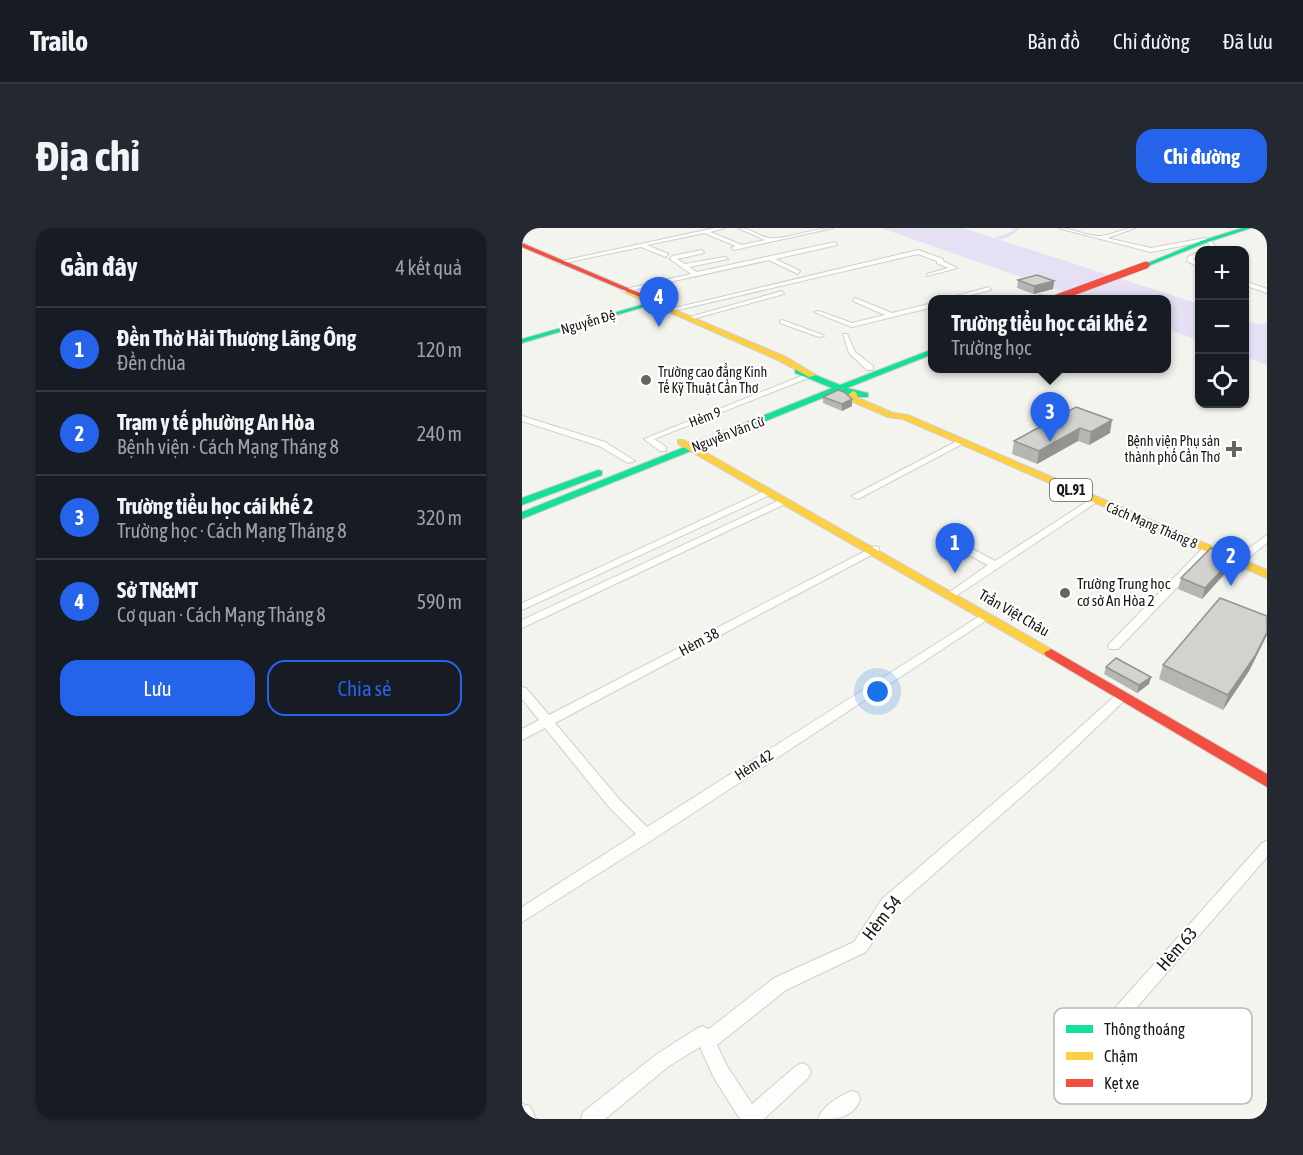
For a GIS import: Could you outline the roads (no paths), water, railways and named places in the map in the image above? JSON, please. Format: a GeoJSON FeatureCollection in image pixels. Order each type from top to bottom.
{"type":"FeatureCollection","features":[{"type":"Feature","properties":{"kind":"main road"},"geometry":{"type":"LineString","coordinates":[[1204,245],[1236,228]]}},
{"type":"Feature","properties":{"kind":"main road"},"geometry":{"type":"LineString","coordinates":[[1069,295],[1248,228]]}},
{"type":"Feature","properties":{"kind":"main road","name":"Cách Mạng Tháng 8"},"geometry":{"type":"LineString","coordinates":[[522,245],[777,358],[777,361],[842,389],[866,405],[891,415],[905,417],[1267,574]]}},
{"type":"Feature","properties":{"kind":"main road","name":"Nguyễn Đệ"},"geometry":{"type":"LineString","coordinates":[[522,341],[653,302]]}},
{"type":"Feature","properties":{"kind":"main road","name":"Nguyễn Văn Cừ"},"geometry":{"type":"LineString","coordinates":[[842,389],[870,368],[928,346]]}},
{"type":"Feature","properties":{"kind":"main road","name":"Nguyễn Văn Cừ"},"geometry":{"type":"LineString","coordinates":[[522,516],[686,445],[842,389],[928,353]]}},
{"type":"Feature","properties":{"kind":"main road","name":"Nguyễn Văn Cừ"},"geometry":{"type":"LineString","coordinates":[[522,502],[663,449],[686,445]]}},
{"type":"Feature","properties":{"kind":"main road","name":"Trần Việt Châu"},"geometry":{"type":"LineString","coordinates":[[686,445],[987,616],[1267,781]]}},
{"type":"Feature","properties":{"kind":"street"},"geometry":{"type":"LineString","coordinates":[[560,262],[722,228]]}},
{"type":"Feature","properties":{"kind":"street"},"geometry":{"type":"LineString","coordinates":[[741,228],[770,240]]}},
{"type":"Feature","properties":{"kind":"street"},"geometry":{"type":"LineString","coordinates":[[791,228],[803,232]]}},
{"type":"Feature","properties":{"kind":"street"},"geometry":{"type":"LineString","coordinates":[[705,232],[741,249],[803,232],[830,228]]}},
{"type":"Feature","properties":{"kind":"street"},"geometry":{"type":"LineString","coordinates":[[1061,228],[1151,250],[1166,249],[1188,240],[1204,245]]}},
{"type":"Feature","properties":{"kind":"street"},"geometry":{"type":"LineString","coordinates":[[1102,237],[1132,228]]}},
{"type":"Feature","properties":{"kind":"street"},"geometry":{"type":"LineString","coordinates":[[1262,228],[1267,229]]}},
{"type":"Feature","properties":{"kind":"street"},"geometry":{"type":"LineString","coordinates":[[673,238],[683,243]]}},
{"type":"Feature","properties":{"kind":"street"},"geometry":{"type":"LineString","coordinates":[[626,291],[835,244]]}},
{"type":"Feature","properties":{"kind":"street"},"geometry":{"type":"LineString","coordinates":[[641,245],[666,255]]}},
{"type":"Feature","properties":{"kind":"street"},"geometry":{"type":"LineString","coordinates":[[693,247],[702,252],[672,258],[697,275]]}},
{"type":"Feature","properties":{"kind":"street"},"geometry":{"type":"LineString","coordinates":[[669,310],[918,252],[941,260],[939,262],[954,268],[928,274]]}},
{"type":"Feature","properties":{"kind":"street"},"geometry":{"type":"LineString","coordinates":[[1195,253],[1190,261],[1195,264]]}},
{"type":"Feature","properties":{"kind":"street"},"geometry":{"type":"LineString","coordinates":[[751,256],[756,262]]}},
{"type":"Feature","properties":{"kind":"street"},"geometry":{"type":"LineString","coordinates":[[682,266],[724,259]]}},
{"type":"Feature","properties":{"kind":"street"},"geometry":{"type":"LineString","coordinates":[[771,259],[798,272]]}},
{"type":"Feature","properties":{"kind":"street"},"geometry":{"type":"LineString","coordinates":[[1249,284],[1267,291]]}},
{"type":"Feature","properties":{"kind":"street"},"geometry":{"type":"LineString","coordinates":[[966,295],[988,289]]}},
{"type":"Feature","properties":{"kind":"street"},"geometry":{"type":"LineString","coordinates":[[686,317],[782,293]]}},
{"type":"Feature","properties":{"kind":"street"},"geometry":{"type":"LineString","coordinates":[[855,300],[891,315]]}},
{"type":"Feature","properties":{"kind":"street"},"geometry":{"type":"LineString","coordinates":[[817,312],[849,325],[928,306]]}},
{"type":"Feature","properties":{"kind":"street"},"geometry":{"type":"LineString","coordinates":[[782,322],[820,336]]}},
{"type":"Feature","properties":{"kind":"street"},"geometry":{"type":"LineString","coordinates":[[845,335],[852,353],[870,368]]}},
{"type":"Feature","properties":{"kind":"street","name":"Hẻm 9"},"geometry":{"type":"LineString","coordinates":[[663,449],[648,439],[812,375]]}},
{"type":"Feature","properties":{"kind":"street"},"geometry":{"type":"LineString","coordinates":[[522,418],[602,444],[631,461]]}},
{"type":"Feature","properties":{"kind":"street"},"geometry":{"type":"LineString","coordinates":[[857,496],[962,442]]}},
{"type":"Feature","properties":{"kind":"street"},"geometry":{"type":"LineString","coordinates":[[522,607],[769,492]]}},
{"type":"Feature","properties":{"kind":"street"},"geometry":{"type":"LineString","coordinates":[[949,596],[1094,500]]}},
{"type":"Feature","properties":{"kind":"street"},"geometry":{"type":"LineString","coordinates":[[522,624],[784,501]]}},
{"type":"Feature","properties":{"kind":"street"},"geometry":{"type":"LineString","coordinates":[[1238,561],[1267,538]]}},
{"type":"Feature","properties":{"kind":"street"},"geometry":{"type":"LineString","coordinates":[[950,541],[995,565]]}},
{"type":"Feature","properties":{"kind":"street"},"geometry":{"type":"LineString","coordinates":[[1114,646],[1208,549]]}},
{"type":"Feature","properties":{"kind":"street","name":"Hèm 38"},"geometry":{"type":"LineString","coordinates":[[522,735],[872,551]]}},
{"type":"Feature","properties":{"kind":"street","name":"Hèm 42"},"geometry":{"type":"LineString","coordinates":[[522,915],[987,616]]}},
{"type":"Feature","properties":{"kind":"street"},"geometry":{"type":"LineString","coordinates":[[522,692],[614,803],[647,836]]}},
{"type":"Feature","properties":{"kind":"street","name":"Hèm 54"},"geometry":{"type":"LineString","coordinates":[[590,1119],[663,1060],[702,1035],[708,1041],[780,984],[860,947],[888,904],[1049,764],[1123,695]]}},
{"type":"Feature","properties":{"kind":"street","name":"Hèm 63"},"geometry":{"type":"LineString","coordinates":[[1125,1008],[1267,846]]}},
{"type":"Feature","properties":{"kind":"street"},"geometry":{"type":"LineString","coordinates":[[708,1041],[720,1071],[751,1119],[802,1072]]}},
{"type":"Feature","properties":{"kind":"street"},"geometry":{"type":"LineString","coordinates":[[827,1119],[851,1100]]}},
{"type":"Feature","properties":{"kind":"waterway"},"geometry":{"type":"LineString","coordinates":[[996,239],[1014,232],[1017,228]]}},
{"type":"Feature","properties":{"kind":"place","name":"Sở TN&MT"},"geometry":{"type":"Point","coordinates":[659,327]}},
{"type":"Feature","properties":{"kind":"place","name":"Trường cao đẳng Kinh Tế Kỹ Thuật Cần Thơ"},"geometry":{"type":"Point","coordinates":[646,380]}},
{"type":"Feature","properties":{"kind":"place","name":"Trường tiểu học cái khế 2"},"geometry":{"type":"Point","coordinates":[1050,442]}},
{"type":"Feature","properties":{"kind":"place","name":"Bệnh viện Phụ sản thành phố Cần Thơ"},"geometry":{"type":"Point","coordinates":[1234,449]}},
{"type":"Feature","properties":{"kind":"place","name":"Đền Thờ Hải Thượng Lãng Ông"},"geometry":{"type":"Point","coordinates":[955,573]}},
{"type":"Feature","properties":{"kind":"place","name":"Trạm y tế phường An Hòa"},"geometry":{"type":"Point","coordinates":[1231,586]}},
{"type":"Feature","properties":{"kind":"place","name":"Trường Trung học cơ sở An Hòa 2"},"geometry":{"type":"Point","coordinates":[1065,593]}}]}
